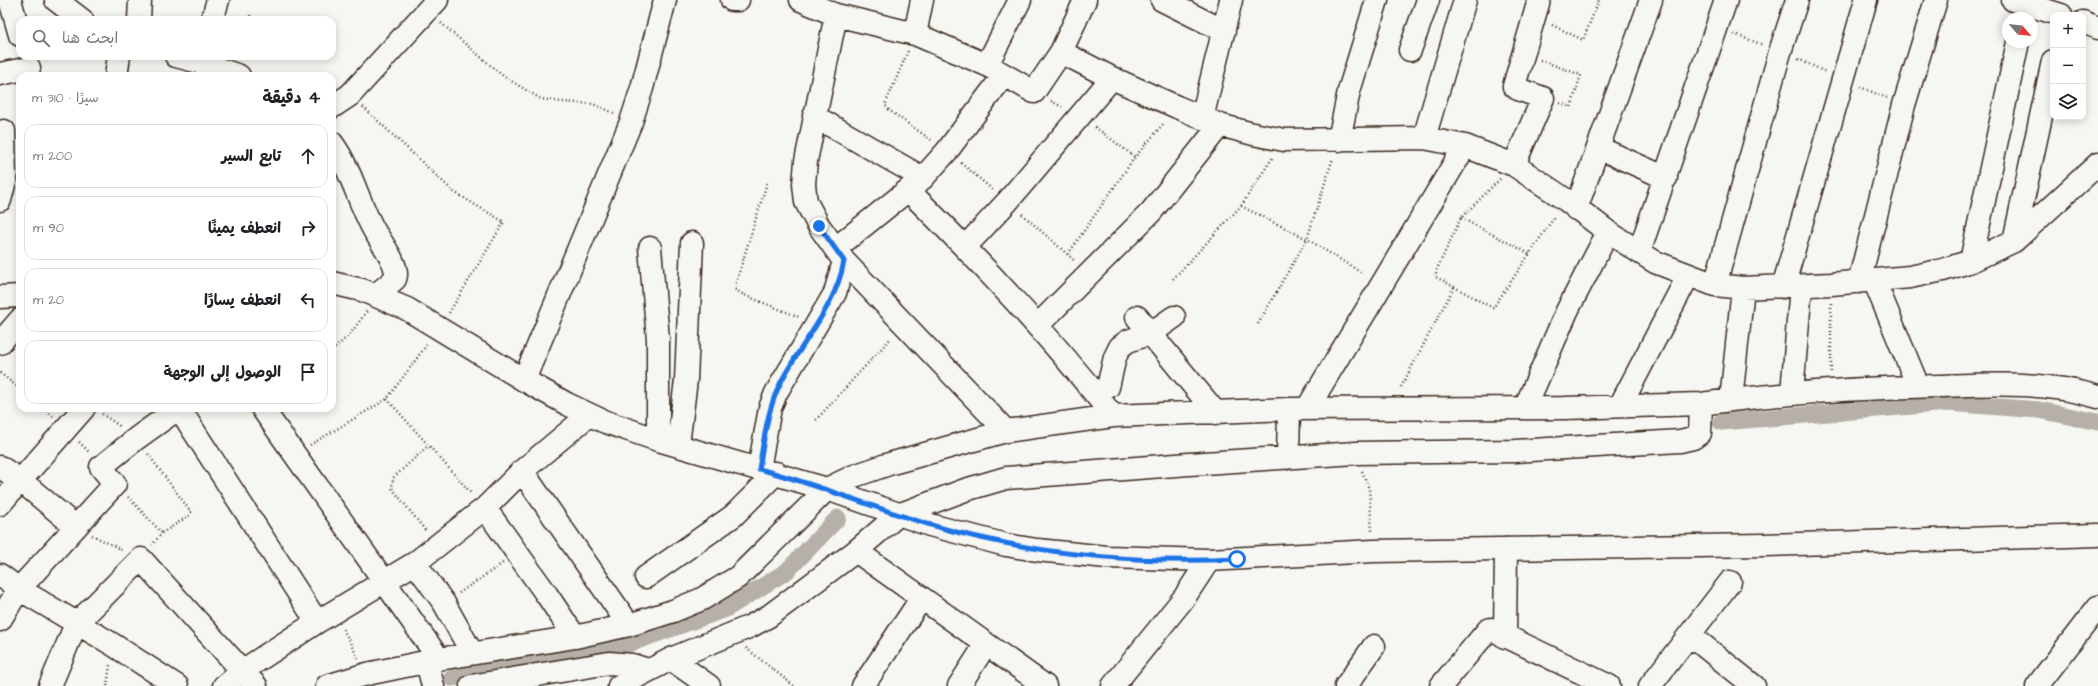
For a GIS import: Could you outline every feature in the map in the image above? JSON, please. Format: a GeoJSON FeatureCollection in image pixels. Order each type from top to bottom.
{"type":"FeatureCollection","features":[{"type":"Feature","properties":{"kind":"street"},"geometry":{"type":"LineString","coordinates":[[10,0],[16,21]]}},
{"type":"Feature","properties":{"kind":"street"},"geometry":{"type":"LineString","coordinates":[[56,0],[77,16]]}},
{"type":"Feature","properties":{"kind":"street"},"geometry":{"type":"LineString","coordinates":[[139,16],[140,0]]}},
{"type":"Feature","properties":{"kind":"street"},"geometry":{"type":"LineString","coordinates":[[213,16],[218,0]]}},
{"type":"Feature","properties":{"kind":"street"},"geometry":{"type":"LineString","coordinates":[[524,380],[631,122],[642,88],[665,0]]}},
{"type":"Feature","properties":{"kind":"street"},"geometry":{"type":"LineString","coordinates":[[732,0],[738,0]]}},
{"type":"Feature","properties":{"kind":"street"},"geometry":{"type":"LineString","coordinates":[[801,0],[836,15],[915,34],[995,70],[1034,92],[1061,52],[1085,0]]}},
{"type":"Feature","properties":{"kind":"street"},"geometry":{"type":"LineString","coordinates":[[915,34],[922,0]]}},
{"type":"Feature","properties":{"kind":"street"},"geometry":{"type":"LineString","coordinates":[[646,577],[733,516],[767,471],[770,408],[776,393],[835,293],[840,254],[916,184],[947,151],[995,70],[1020,0]]}},
{"type":"Feature","properties":{"kind":"street"},"geometry":{"type":"LineString","coordinates":[[1162,0],[1224,31]]}},
{"type":"Feature","properties":{"kind":"street"},"geometry":{"type":"LineString","coordinates":[[1038,325],[1150,212],[1211,122],[1224,31],[1231,0]]}},
{"type":"Feature","properties":{"kind":"street"},"geometry":{"type":"LineString","coordinates":[[1339,140],[1348,91],[1377,0]]}},
{"type":"Feature","properties":{"kind":"street"},"geometry":{"type":"LineString","coordinates":[[1410,50],[1428,0]]}},
{"type":"Feature","properties":{"kind":"street"},"geometry":{"type":"LineString","coordinates":[[1424,138],[1465,0]]}},
{"type":"Feature","properties":{"kind":"street"},"geometry":{"type":"LineString","coordinates":[[1571,205],[1599,148],[1651,0]]}},
{"type":"Feature","properties":{"kind":"street"},"geometry":{"type":"LineString","coordinates":[[1639,252],[1718,28],[1726,0]]}},
{"type":"Feature","properties":{"kind":"street"},"geometry":{"type":"LineString","coordinates":[[1715,285],[1780,52],[1797,0]]}},
{"type":"Feature","properties":{"kind":"street"},"geometry":{"type":"LineString","coordinates":[[1792,393],[1792,287],[1842,79],[1866,0]]}},
{"type":"Feature","properties":{"kind":"street"},"geometry":{"type":"LineString","coordinates":[[1918,386],[1866,281],[1904,105],[1936,0]]}},
{"type":"Feature","properties":{"kind":"street"},"geometry":{"type":"LineString","coordinates":[[336,104],[350,95],[431,5]]}},
{"type":"Feature","properties":{"kind":"street"},"geometry":{"type":"LineString","coordinates":[[1514,165],[1543,98],[1518,89],[1514,86],[1536,8]]}},
{"type":"Feature","properties":{"kind":"street"},"geometry":{"type":"LineString","coordinates":[[2021,8],[2050,13]]}},
{"type":"Feature","properties":{"kind":"street"},"geometry":{"type":"LineString","coordinates":[[836,15],[814,116],[806,161],[804,196],[808,209],[840,254],[1006,432]]}},
{"type":"Feature","properties":{"kind":"street"},"geometry":{"type":"LineString","coordinates":[[2086,23],[2098,28]]}},
{"type":"Feature","properties":{"kind":"street"},"geometry":{"type":"LineString","coordinates":[[1971,261],[2017,48]]}},
{"type":"Feature","properties":{"kind":"street"},"geometry":{"type":"LineString","coordinates":[[1061,52],[1112,78],[1211,122],[1284,140],[1424,138],[1465,146],[1514,165],[1608,232],[1656,262],[1688,276],[1715,285],[1743,288],[1792,287],[1910,277],[1943,270],[1971,261],[2014,241],[2098,164]]}},
{"type":"Feature","properties":{"kind":"street"},"geometry":{"type":"LineString","coordinates":[[117,72],[118,60]]}},
{"type":"Feature","properties":{"kind":"street"},"geometry":{"type":"LineString","coordinates":[[202,60],[230,72]]}},
{"type":"Feature","properties":{"kind":"street"},"geometry":{"type":"LineString","coordinates":[[0,74],[29,67]]}},
{"type":"Feature","properties":{"kind":"street"},"geometry":{"type":"LineString","coordinates":[[2014,241],[2050,75]]}},
{"type":"Feature","properties":{"kind":"street"},"geometry":{"type":"LineString","coordinates":[[965,247],[1007,202],[1112,78]]}},
{"type":"Feature","properties":{"kind":"street"},"geometry":{"type":"LineString","coordinates":[[814,116],[916,184],[965,247],[1038,325],[1113,416]]}},
{"type":"Feature","properties":{"kind":"street"},"geometry":{"type":"LineString","coordinates":[[4,131],[8,187]]}},
{"type":"Feature","properties":{"kind":"street"},"geometry":{"type":"LineString","coordinates":[[1288,458],[1298,409],[1465,146]]}},
{"type":"Feature","properties":{"kind":"street"},"geometry":{"type":"LineString","coordinates":[[1599,148],[1666,178]]}},
{"type":"Feature","properties":{"kind":"street"},"geometry":{"type":"LineString","coordinates":[[336,150],[348,170],[373,229],[396,268],[395,279],[376,295]]}},
{"type":"Feature","properties":{"kind":"street"},"geometry":{"type":"LineString","coordinates":[[1525,408],[1567,311],[1608,232]]}},
{"type":"Feature","properties":{"kind":"street"},"geometry":{"type":"LineString","coordinates":[[668,442],[686,380],[692,243]]}},
{"type":"Feature","properties":{"kind":"street"},"geometry":{"type":"LineString","coordinates":[[650,248],[668,442]]}},
{"type":"Feature","properties":{"kind":"street"},"geometry":{"type":"LineString","coordinates":[[1620,406],[1688,276]]}},
{"type":"Feature","properties":{"kind":"street"},"geometry":{"type":"LineString","coordinates":[[336,284],[376,295],[407,309],[524,380],[588,415],[668,442],[827,489],[898,515],[969,536],[1037,550],[1107,557],[1209,560],[1373,551],[1764,545],[2098,535]]}},
{"type":"Feature","properties":{"kind":"street"},"geometry":{"type":"LineString","coordinates":[[1731,400],[1743,288]]}},
{"type":"Feature","properties":{"kind":"street"},"geometry":{"type":"LineString","coordinates":[[0,296],[16,296]]}},
{"type":"Feature","properties":{"kind":"street"},"geometry":{"type":"LineString","coordinates":[[1108,387],[1115,357],[1120,347],[1144,325],[1174,317]]}},
{"type":"Feature","properties":{"kind":"street"},"geometry":{"type":"LineString","coordinates":[[0,343],[16,325]]}},
{"type":"Feature","properties":{"kind":"street"},"geometry":{"type":"LineString","coordinates":[[1144,325],[1216,413]]}},
{"type":"Feature","properties":{"kind":"street"},"geometry":{"type":"LineString","coordinates":[[327,686],[367,674],[433,660],[575,637],[629,626],[702,599],[727,585],[763,554],[827,489],[854,476],[889,464],[1006,432],[1113,416],[1298,409],[1525,408],[1701,404],[1792,393],[1918,386],[2004,384],[2045,386],[2082,392],[2098,397]]}},
{"type":"Feature","properties":{"kind":"street"},"geometry":{"type":"LineString","coordinates":[[619,686],[670,659],[729,635],[768,616],[856,551],[898,515],[964,490],[1019,476],[1356,453],[1515,451],[1680,441],[1693,438],[1700,433],[1701,404]]}},
{"type":"Feature","properties":{"kind":"street"},"geometry":{"type":"LineString","coordinates":[[0,504],[66,427],[89,412]]}},
{"type":"Feature","properties":{"kind":"street"},"geometry":{"type":"LineString","coordinates":[[0,620],[19,589],[115,484],[101,467],[137,438],[173,412]]}},
{"type":"Feature","properties":{"kind":"street"},"geometry":{"type":"LineString","coordinates":[[182,412],[326,617]]}},
{"type":"Feature","properties":{"kind":"street"},"geometry":{"type":"LineString","coordinates":[[265,412],[295,453],[384,583],[433,660],[433,686]]}},
{"type":"Feature","properties":{"kind":"street"},"geometry":{"type":"LineString","coordinates":[[224,686],[249,678],[326,617],[415,563],[484,508],[522,471],[588,415]]}},
{"type":"Feature","properties":{"kind":"street"},"geometry":{"type":"LineString","coordinates":[[0,467],[20,480],[76,527]]}},
{"type":"Feature","properties":{"kind":"street"},"geometry":{"type":"LineString","coordinates":[[522,471],[629,626]]}},
{"type":"Feature","properties":{"kind":"street"},"geometry":{"type":"LineString","coordinates":[[484,508],[575,637]]}},
{"type":"Feature","properties":{"kind":"street"},"geometry":{"type":"LineString","coordinates":[[1505,637],[1506,549]]}},
{"type":"Feature","properties":{"kind":"street"},"geometry":{"type":"LineString","coordinates":[[856,551],[921,599],[986,644],[1037,684]]}},
{"type":"Feature","properties":{"kind":"street"},"geometry":{"type":"LineString","coordinates":[[50,686],[76,624],[141,559],[249,678]]}},
{"type":"Feature","properties":{"kind":"street"},"geometry":{"type":"LineString","coordinates":[[1113,686],[1184,598],[1209,560]]}},
{"type":"Feature","properties":{"kind":"street"},"geometry":{"type":"LineString","coordinates":[[415,563],[444,603],[472,653]]}},
{"type":"Feature","properties":{"kind":"street"},"geometry":{"type":"LineString","coordinates":[[0,575],[19,589],[112,644],[176,686]]}},
{"type":"Feature","properties":{"kind":"street"},"geometry":{"type":"LineString","coordinates":[[1650,686],[1730,582]]}},
{"type":"Feature","properties":{"kind":"street"},"geometry":{"type":"LineString","coordinates":[[864,686],[921,599]]}},
{"type":"Feature","properties":{"kind":"street"},"geometry":{"type":"LineString","coordinates":[[2037,686],[2098,607]]}},
{"type":"Feature","properties":{"kind":"street"},"geometry":{"type":"LineString","coordinates":[[1441,686],[1490,629],[1609,686]]}},
{"type":"Feature","properties":{"kind":"street"},"geometry":{"type":"LineString","coordinates":[[1690,635],[1754,686]]}},
{"type":"Feature","properties":{"kind":"street"},"geometry":{"type":"LineString","coordinates":[[959,686],[986,644]]}},
{"type":"Feature","properties":{"kind":"street"},"geometry":{"type":"LineString","coordinates":[[1346,686],[1374,646]]}},
{"type":"Feature","properties":{"kind":"street"},"geometry":{"type":"LineString","coordinates":[[670,659],[709,686]]}},
{"type":"Feature","properties":{"kind":"street"},"geometry":{"type":"LineString","coordinates":[[471,686],[609,663],[623,664],[648,670]]}},
{"type":"Feature","properties":{"kind":"path"},"geometry":{"type":"LineString","coordinates":[[1536,8],[1583,40],[1599,0]]}},
{"type":"Feature","properties":{"kind":"path"},"geometry":{"type":"LineString","coordinates":[[431,5],[503,76],[542,99],[593,104],[631,122]]}},
{"type":"Feature","properties":{"kind":"path"},"geometry":{"type":"LineString","coordinates":[[1718,28],[1780,52],[1904,105]]}},
{"type":"Feature","properties":{"kind":"path"},"geometry":{"type":"LineString","coordinates":[[915,34],[885,105],[889,110],[947,151],[1068,254],[1135,157],[1177,108]]}},
{"type":"Feature","properties":{"kind":"path"},"geometry":{"type":"LineString","coordinates":[[1523,53],[1581,75],[1571,107],[1543,98]]}},
{"type":"Feature","properties":{"kind":"path"},"geometry":{"type":"LineString","coordinates":[[1034,92],[1080,116],[1135,157]]}},
{"type":"Feature","properties":{"kind":"path"},"geometry":{"type":"LineString","coordinates":[[295,453],[387,399],[439,328],[504,222],[454,192],[350,95]]}},
{"type":"Feature","properties":{"kind":"path"},"geometry":{"type":"LineString","coordinates":[[1173,279],[1241,206],[1284,140]]}},
{"type":"Feature","properties":{"kind":"path"},"geometry":{"type":"LineString","coordinates":[[1258,324],[1307,239],[1339,140]]}},
{"type":"Feature","properties":{"kind":"path"},"geometry":{"type":"LineString","coordinates":[[1514,165],[1461,218],[1436,271],[1436,277],[1493,308],[1530,254],[1571,205]]}},
{"type":"Feature","properties":{"kind":"path"},"geometry":{"type":"LineString","coordinates":[[767,182],[734,288],[744,295],[816,324]]}},
{"type":"Feature","properties":{"kind":"path"},"geometry":{"type":"LineString","coordinates":[[1241,206],[1307,239],[1362,274]]}},
{"type":"Feature","properties":{"kind":"path"},"geometry":{"type":"LineString","coordinates":[[1461,218],[1530,254]]}},
{"type":"Feature","properties":{"kind":"path"},"geometry":{"type":"LineString","coordinates":[[1830,390],[1831,284]]}},
{"type":"Feature","properties":{"kind":"path"},"geometry":{"type":"LineString","coordinates":[[1401,387],[1454,287]]}},
{"type":"Feature","properties":{"kind":"path"},"geometry":{"type":"LineString","coordinates":[[336,347],[360,323],[376,295]]}},
{"type":"Feature","properties":{"kind":"path"},"geometry":{"type":"LineString","coordinates":[[816,420],[905,322]]}},
{"type":"Feature","properties":{"kind":"path"},"geometry":{"type":"LineString","coordinates":[[0,373],[16,386]]}},
{"type":"Feature","properties":{"kind":"path"},"geometry":{"type":"LineString","coordinates":[[387,399],[484,508]]}},
{"type":"Feature","properties":{"kind":"path"},"geometry":{"type":"LineString","coordinates":[[95,412],[137,438],[190,508],[190,515],[162,533],[115,484]]}},
{"type":"Feature","properties":{"kind":"path"},"geometry":{"type":"LineString","coordinates":[[66,427],[101,467]]}},
{"type":"Feature","properties":{"kind":"path"},"geometry":{"type":"LineString","coordinates":[[428,446],[393,478],[391,483],[392,488],[437,545]]}},
{"type":"Feature","properties":{"kind":"path"},"geometry":{"type":"LineString","coordinates":[[1356,453],[1369,489],[1373,551]]}},
{"type":"Feature","properties":{"kind":"path"},"geometry":{"type":"LineString","coordinates":[[76,527],[141,559]]}},
{"type":"Feature","properties":{"kind":"path"},"geometry":{"type":"LineString","coordinates":[[444,603],[517,554]]}},
{"type":"Feature","properties":{"kind":"path"},"geometry":{"type":"LineString","coordinates":[[326,617],[367,674]]}},
{"type":"Feature","properties":{"kind":"path"},"geometry":{"type":"LineString","coordinates":[[729,635],[794,686]]}},
{"type":"Feature","properties":{"kind":"waterway"},"geometry":{"type":"LineString","coordinates":[[1721,422],[1948,403],[2039,410],[2098,422]]}},
{"type":"Feature","properties":{"kind":"waterway"},"geometry":{"type":"LineString","coordinates":[[452,678],[620,647],[726,609],[787,571],[838,518]]}},
{"type":"Feature","properties":{"kind":"route"},"geometry":{"type":"LineString","coordinates":[[819,226],[844,261],[840,280],[826,310],[794,360],[776,393],[770,408],[759,469],[827,489],[930,525],[1006,545],[1037,550],[1107,557],[1209,560],[1237,559]]}}]}
